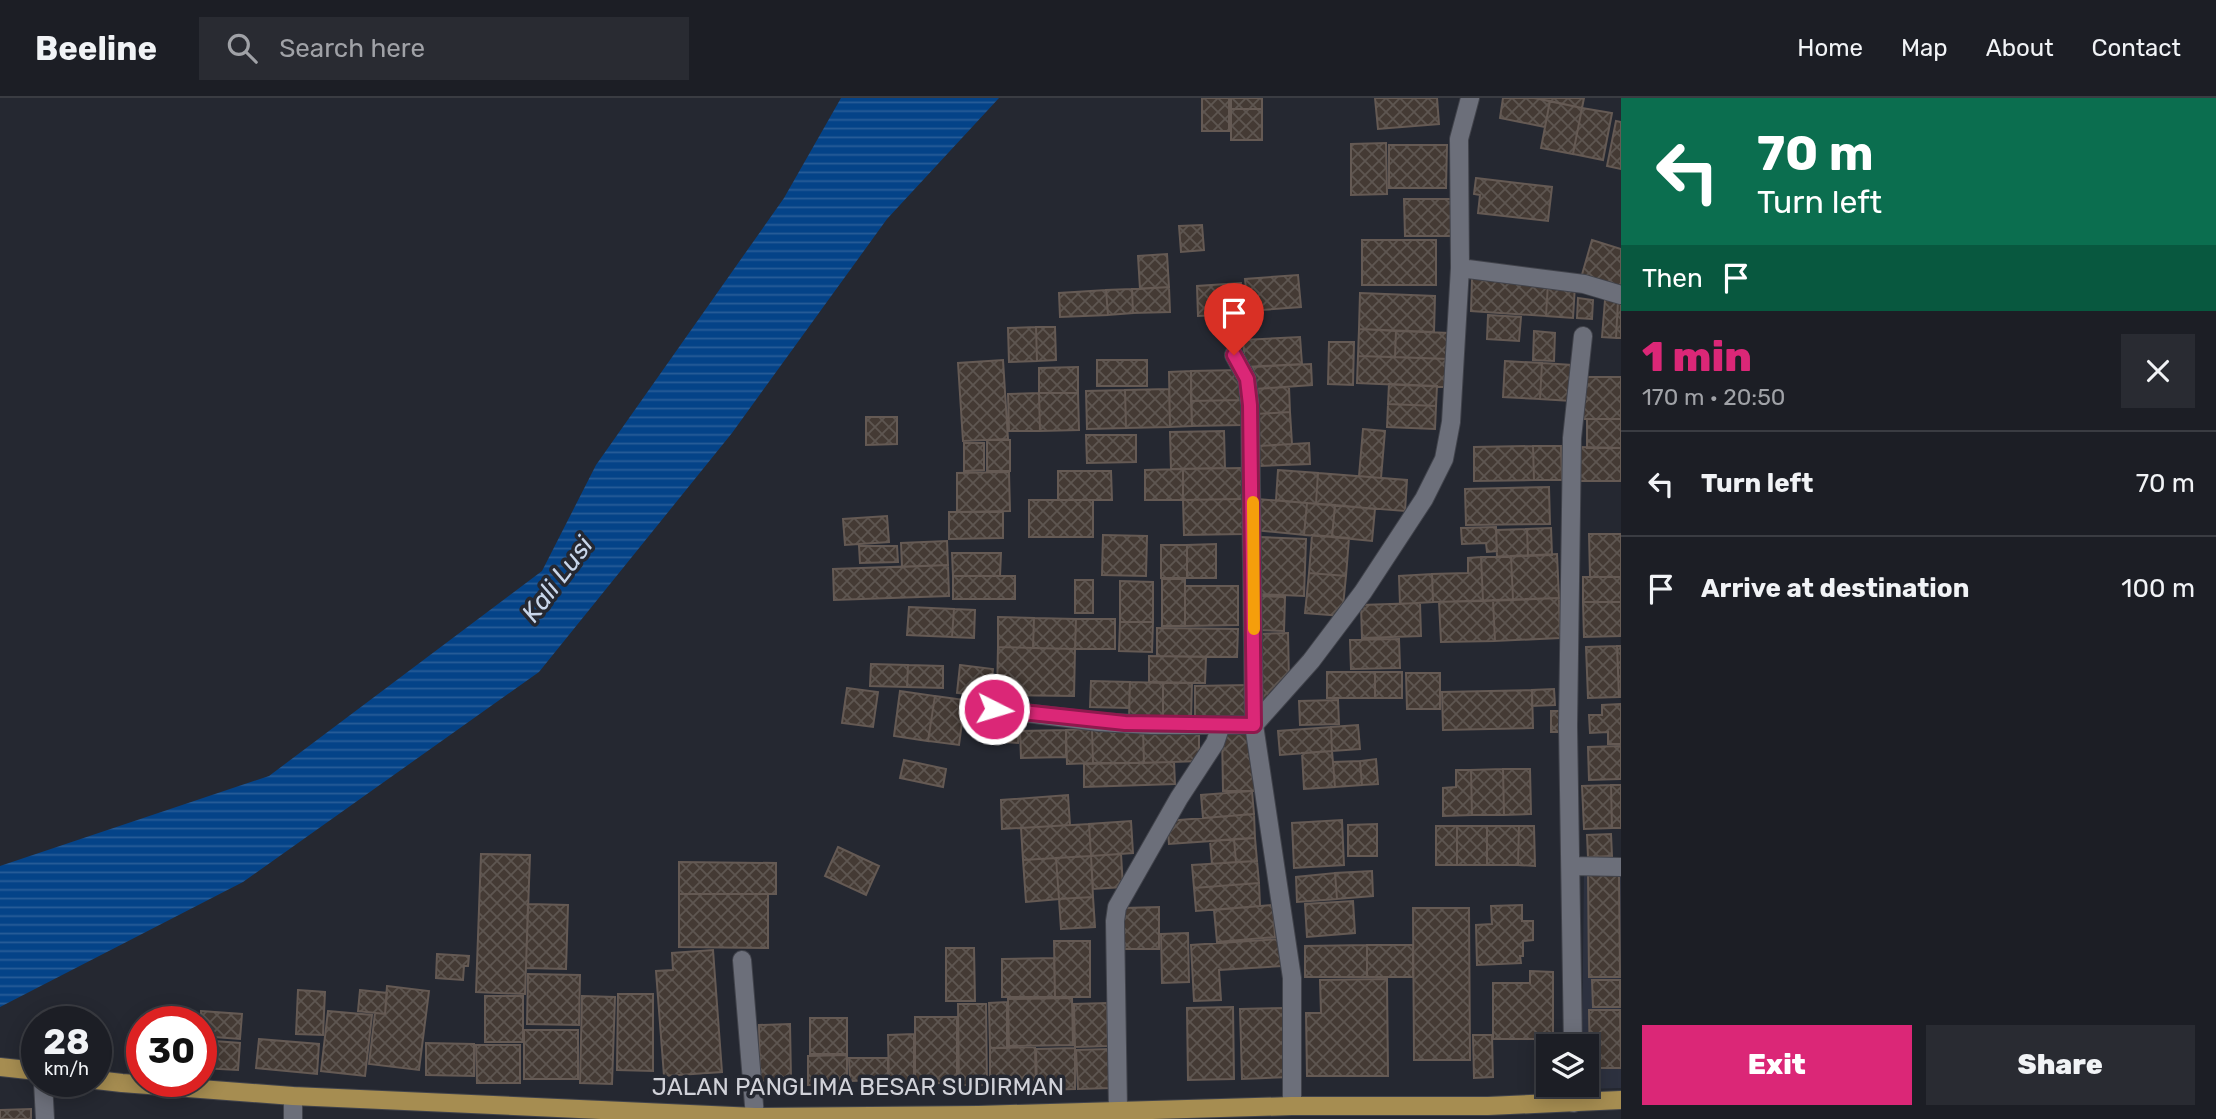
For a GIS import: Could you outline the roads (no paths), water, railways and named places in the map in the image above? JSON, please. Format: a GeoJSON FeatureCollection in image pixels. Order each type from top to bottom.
{"type":"FeatureCollection","features":[{"type":"Feature","properties":{"kind":"main road"},"geometry":{"type":"LineString","coordinates":[[0,1067],[21,1069]]}},
{"type":"Feature","properties":{"kind":"main road","name":"JALAN PANGLIMA BESAR SUDIRMAN"},"geometry":{"type":"LineString","coordinates":[[112,1081],[293,1096],[755,1117],[978,1115],[1292,1106],[1489,1113],[1560,1097]]}},
{"type":"Feature","properties":{"kind":"main road","name":"JALAN PANGLIMA BESAR SUDIRMAN"},"geometry":{"type":"LineString","coordinates":[[1597,1097],[1621,1100]]}},
{"type":"Feature","properties":{"kind":"street"},"geometry":{"type":"LineString","coordinates":[[994,709],[1099,722],[1254,725],[1311,661],[1363,592],[1424,499],[1444,458],[1451,422],[1460,268],[1459,139],[1470,98]]}},
{"type":"Feature","properties":{"kind":"street"},"geometry":{"type":"LineString","coordinates":[[1460,268],[1584,284],[1621,295]]}},
{"type":"Feature","properties":{"kind":"street"},"geometry":{"type":"LineString","coordinates":[[1573,1034],[1568,726],[1572,438],[1583,336]]}},
{"type":"Feature","properties":{"kind":"street"},"geometry":{"type":"LineString","coordinates":[[1234,355],[1247,379],[1250,405],[1254,725],[1292,978],[1292,1106]]}},
{"type":"Feature","properties":{"kind":"street"},"geometry":{"type":"LineString","coordinates":[[1118,1110],[1117,907],[1179,798],[1215,743],[1221,725]]}},
{"type":"Feature","properties":{"kind":"street"},"geometry":{"type":"LineString","coordinates":[[1571,866],[1621,867]]}},
{"type":"Feature","properties":{"kind":"street"},"geometry":{"type":"LineString","coordinates":[[742,960],[755,1117]]}},
{"type":"Feature","properties":{"kind":"street"},"geometry":{"type":"LineString","coordinates":[[293,1096],[293,1119]]}},
{"type":"Feature","properties":{"kind":"street"},"geometry":{"type":"LineString","coordinates":[[44,1097],[45,1119]]}},
{"type":"Feature","properties":{"kind":"water","name":"Kali Lusi"},"geometry":{"type":"Polygon","coordinates":[[[841,98],[999,98],[887,219],[732,433],[539,672],[243,882],[0,1007],[0,866],[269,776],[542,571],[596,465],[784,198],[841,98]]]}}]}
